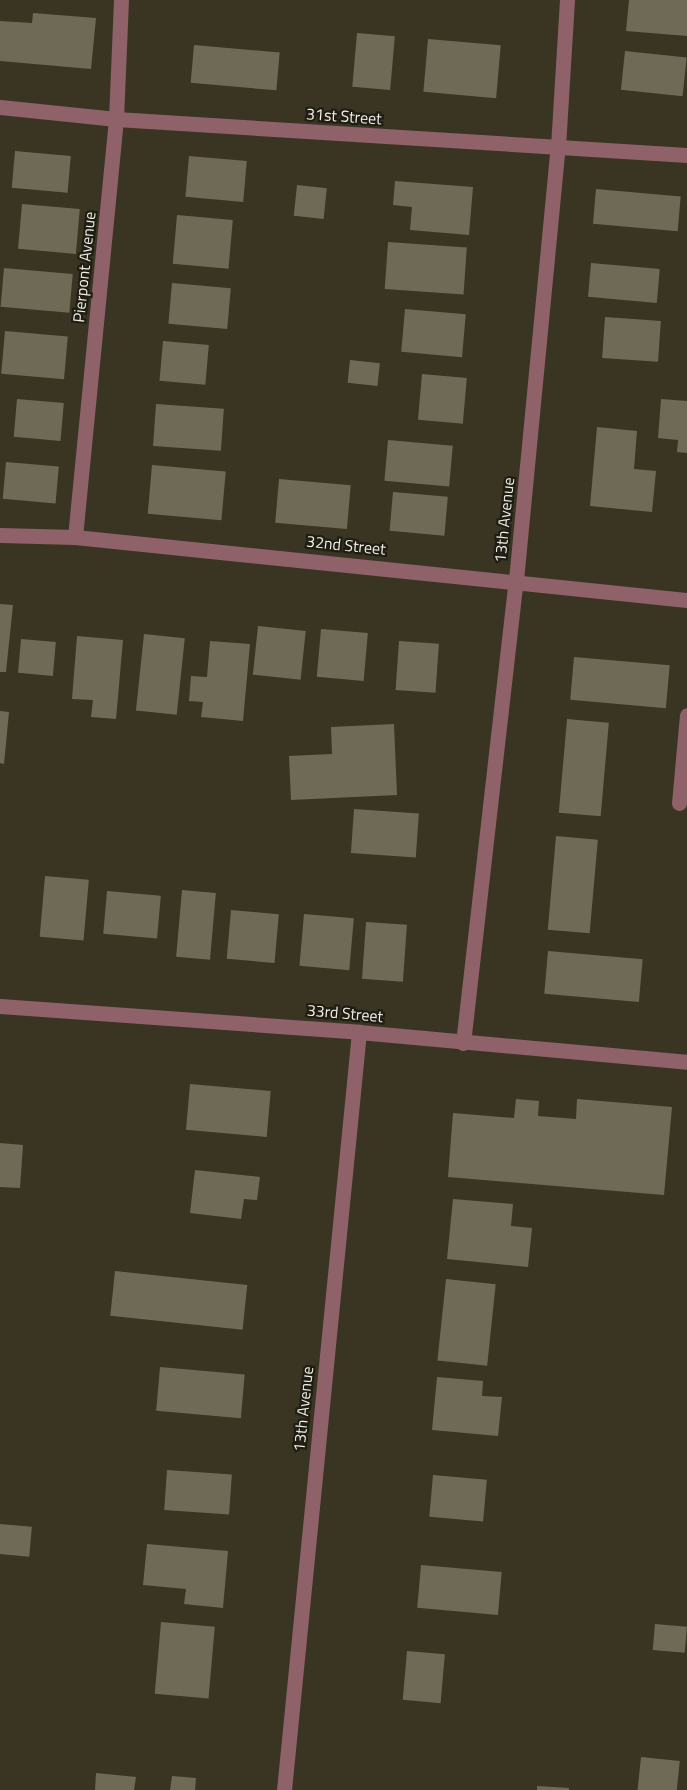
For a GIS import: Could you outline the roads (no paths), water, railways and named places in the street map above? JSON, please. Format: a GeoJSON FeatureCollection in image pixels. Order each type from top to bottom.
{"type":"FeatureCollection","features":[{"type":"Feature","properties":{"kind":"street","name":"Pierpont Avenue"},"geometry":{"type":"LineString","coordinates":[[75,537],[116,119],[122,0]]}},
{"type":"Feature","properties":{"kind":"street","name":"13th Avenue"},"geometry":{"type":"LineString","coordinates":[[463,1043],[516,580],[558,147],[567,0]]}},
{"type":"Feature","properties":{"kind":"street","name":"31st Street"},"geometry":{"type":"LineString","coordinates":[[0,107],[116,119],[687,155]]}},
{"type":"Feature","properties":{"kind":"street","name":"32nd Street"},"geometry":{"type":"LineString","coordinates":[[0,535],[75,537],[516,580],[687,600]]}},
{"type":"Feature","properties":{"kind":"street"},"geometry":{"type":"LineString","coordinates":[[679,803],[687,715]]}},
{"type":"Feature","properties":{"kind":"street","name":"33rd Street"},"geometry":{"type":"LineString","coordinates":[[0,1006],[359,1032],[687,1062]]}},
{"type":"Feature","properties":{"kind":"street","name":"13th Avenue"},"geometry":{"type":"LineString","coordinates":[[284,1790],[359,1032]]}}]}
